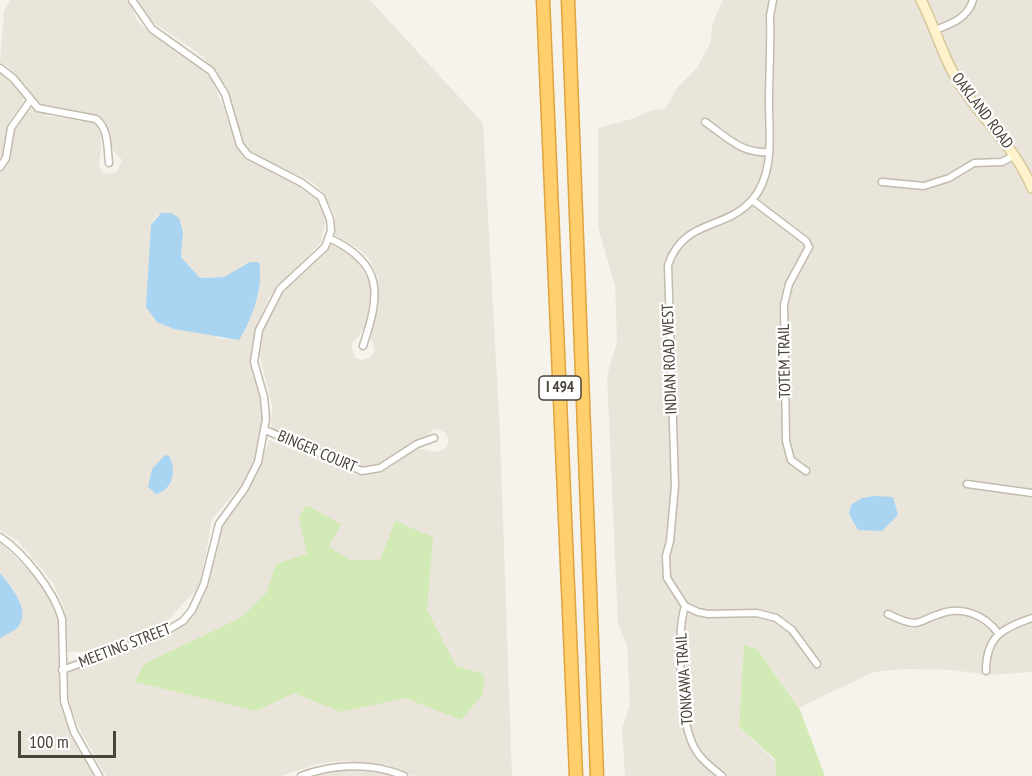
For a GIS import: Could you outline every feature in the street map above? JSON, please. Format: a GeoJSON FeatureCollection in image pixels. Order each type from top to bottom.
{"type":"FeatureCollection","features":[{"type":"Feature","properties":{"kind":"highway","name":"I 494"},"geometry":{"type":"LineString","coordinates":[[543,0],[576,776]]}},
{"type":"Feature","properties":{"kind":"highway","name":"I 494"},"geometry":{"type":"LineString","coordinates":[[568,0],[597,776]]}},
{"type":"Feature","properties":{"kind":"street"},"geometry":{"type":"LineString","coordinates":[[132,0],[152,29],[211,71],[225,94],[240,145],[248,155],[302,183],[321,197],[330,219],[329,238],[359,256],[374,282],[376,303],[363,346]]}},
{"type":"Feature","properties":{"kind":"street","name":"INDIAN ROAD WEST"},"geometry":{"type":"LineString","coordinates":[[685,606],[672,589],[666,568],[675,486],[668,265],[676,247],[690,233],[734,214],[752,200],[765,177],[769,152],[770,16],[773,0]]}},
{"type":"Feature","properties":{"kind":"street","name":"OAKLAND ROAD"},"geometry":{"type":"LineString","coordinates":[[921,0],[962,89],[1015,155],[1032,188]]}},
{"type":"Feature","properties":{"kind":"street"},"geometry":{"type":"LineString","coordinates":[[934,30],[966,14],[973,0]]}},
{"type":"Feature","properties":{"kind":"street"},"geometry":{"type":"LineString","coordinates":[[0,68],[13,78],[30,101],[46,112],[90,118],[101,123],[106,135],[109,163]]}},
{"type":"Feature","properties":{"kind":"street"},"geometry":{"type":"LineString","coordinates":[[0,167],[6,159],[11,128],[30,101]]}},
{"type":"Feature","properties":{"kind":"street"},"geometry":{"type":"LineString","coordinates":[[705,122],[739,148],[748,152],[769,152]]}},
{"type":"Feature","properties":{"kind":"street"},"geometry":{"type":"LineString","coordinates":[[882,182],[924,186],[950,178],[974,163],[1002,162],[1015,155]]}},
{"type":"Feature","properties":{"kind":"street","name":"TOTEM TRAIL"},"geometry":{"type":"LineString","coordinates":[[752,200],[806,241],[809,247],[789,284],[784,304],[786,441],[791,460],[806,471]]}},
{"type":"Feature","properties":{"kind":"street","name":"MEETING STREET"},"geometry":{"type":"LineString","coordinates":[[62,670],[158,636],[183,621],[192,610],[204,584],[219,524],[252,475],[265,430],[266,408],[254,362],[259,330],[280,290],[325,247],[329,238]]}},
{"type":"Feature","properties":{"kind":"street","name":"BINGER COURT"},"geometry":{"type":"LineString","coordinates":[[265,430],[362,471],[380,468],[417,444],[434,438]]}},
{"type":"Feature","properties":{"kind":"street"},"geometry":{"type":"LineString","coordinates":[[966,484],[1032,493]]}},
{"type":"Feature","properties":{"kind":"street"},"geometry":{"type":"LineString","coordinates":[[0,537],[17,552],[54,597],[62,619],[62,670],[68,717],[99,776]]}},
{"type":"Feature","properties":{"kind":"street"},"geometry":{"type":"LineString","coordinates":[[685,606],[708,614],[757,613],[776,618],[792,630],[817,664]]}},
{"type":"Feature","properties":{"kind":"street","name":"TONKAWA TRAIL"},"geometry":{"type":"LineString","coordinates":[[685,606],[681,623],[686,720],[694,747],[722,776]]}},
{"type":"Feature","properties":{"kind":"street"},"geometry":{"type":"LineString","coordinates":[[888,614],[903,621],[916,622],[946,611],[968,611],[988,621],[999,634]]}},
{"type":"Feature","properties":{"kind":"street"},"geometry":{"type":"LineString","coordinates":[[986,671],[986,653],[999,634],[1032,618]]}},
{"type":"Feature","properties":{"kind":"street"},"geometry":{"type":"LineString","coordinates":[[301,776],[320,769],[354,766],[404,776]]}},
{"type":"Feature","properties":{"kind":"shaded area"},"geometry":{"type":"Polygon","coordinates":[[[10,0],[129,0],[138,22],[204,67],[213,82],[242,154],[252,162],[305,189],[323,203],[327,213],[321,242],[268,298],[257,330],[252,361],[265,421],[253,472],[212,519],[201,579],[197,589],[168,620],[132,642],[105,651],[68,652],[64,607],[53,583],[18,541],[0,530],[0,171],[10,157],[16,124],[29,108],[49,116],[95,123],[102,136],[99,166],[104,174],[117,172],[122,160],[111,148],[108,129],[96,115],[43,105],[28,93],[9,68],[0,63],[4,11],[10,0]],[[157,215],[151,226],[150,267],[216,338],[231,339],[250,262],[224,277],[200,278],[181,257],[183,232],[179,218],[157,215]]]}},
{"type":"Feature","properties":{"kind":"shaded area"},"geometry":{"type":"Polygon","coordinates":[[[137,0],[370,0],[483,123],[500,435],[512,776],[414,776],[386,764],[342,761],[317,764],[281,776],[106,776],[82,734],[70,707],[65,680],[68,661],[106,657],[138,643],[174,624],[197,604],[209,575],[217,528],[256,477],[269,440],[357,475],[383,472],[417,448],[437,452],[446,448],[449,441],[445,432],[434,429],[422,440],[411,444],[381,466],[361,470],[271,431],[272,405],[259,354],[262,335],[278,296],[333,243],[354,256],[370,283],[371,299],[365,328],[351,345],[355,358],[362,360],[369,358],[375,351],[370,334],[377,310],[378,278],[370,260],[360,250],[335,235],[335,215],[323,192],[312,182],[250,152],[241,140],[223,85],[210,66],[201,55],[145,17],[137,0]]]}},
{"type":"Feature","properties":{"kind":"shaded area"},"geometry":{"type":"Polygon","coordinates":[[[723,0],[1032,0],[1032,672],[986,675],[953,670],[904,669],[873,672],[799,708],[758,650],[744,644],[739,727],[775,761],[776,776],[625,776],[622,728],[630,704],[627,646],[618,624],[607,376],[617,342],[615,286],[598,227],[598,128],[635,118],[652,110],[665,109],[678,87],[697,68],[710,44],[713,22],[723,0]]]}},
{"type":"Feature","properties":{"kind":"shaded area"},"geometry":{"type":"Polygon","coordinates":[[[0,72],[6,75],[23,97],[23,102],[7,125],[4,153],[0,161],[0,72]]]}},
{"type":"Feature","properties":{"kind":"shaded area"},"geometry":{"type":"Polygon","coordinates":[[[0,542],[39,580],[53,599],[58,614],[61,707],[95,776],[0,776],[0,638],[17,627],[15,591],[0,573],[0,542]]]}},
{"type":"Feature","properties":{"kind":"shaded area"},"geometry":{"type":"Polygon","coordinates":[[[335,769],[381,771],[397,776],[306,776],[335,769]]]}},
{"type":"Feature","properties":{"kind":"green space"},"geometry":{"type":"Polygon","coordinates":[[[306,505],[341,524],[329,547],[350,560],[380,560],[395,521],[433,537],[427,610],[456,666],[484,674],[483,694],[461,720],[405,698],[341,712],[294,693],[256,711],[135,682],[144,664],[242,617],[267,592],[276,564],[307,554],[299,517],[306,505]]]}},
{"type":"Feature","properties":{"kind":"green space"},"geometry":{"type":"Polygon","coordinates":[[[744,644],[758,650],[800,710],[825,776],[776,776],[775,759],[739,727],[744,644]]]}},
{"type":"Feature","properties":{"kind":"water"},"geometry":{"type":"Polygon","coordinates":[[[161,213],[171,213],[179,218],[183,232],[181,257],[200,278],[224,277],[250,262],[259,262],[260,282],[256,302],[239,340],[174,329],[157,322],[146,307],[151,225],[161,213]]]}},
{"type":"Feature","properties":{"kind":"water"},"geometry":{"type":"Polygon","coordinates":[[[165,455],[169,456],[173,467],[172,479],[162,492],[156,494],[148,487],[152,469],[165,455]]]}},
{"type":"Feature","properties":{"kind":"water"},"geometry":{"type":"Polygon","coordinates":[[[893,497],[898,515],[882,531],[858,530],[849,514],[851,505],[862,498],[893,497]]]}},
{"type":"Feature","properties":{"kind":"water"},"geometry":{"type":"Polygon","coordinates":[[[0,573],[18,599],[22,614],[17,628],[0,638],[0,573]]]}}]}
